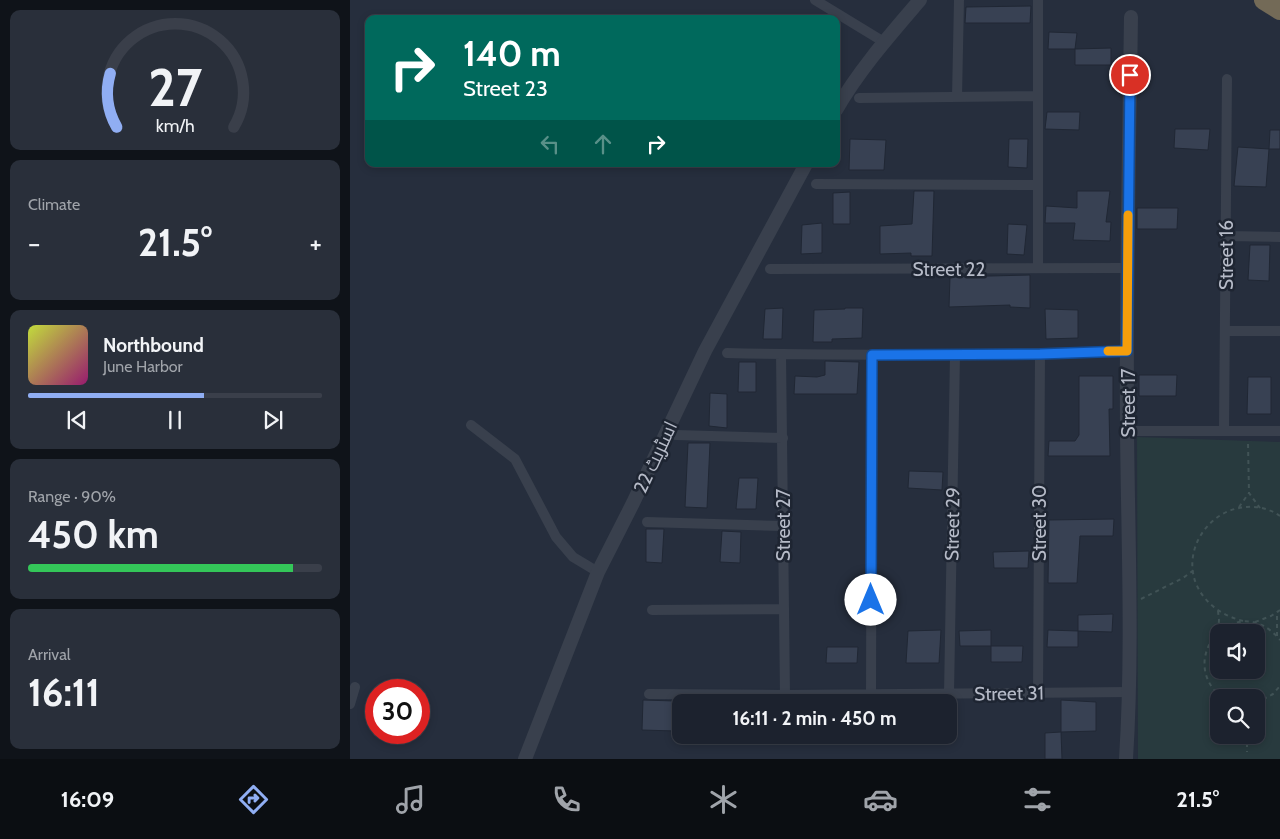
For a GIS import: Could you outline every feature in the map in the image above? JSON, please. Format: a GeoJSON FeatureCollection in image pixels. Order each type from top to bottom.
{"type":"FeatureCollection","features":[{"type":"Feature","properties":{"kind":"highway"},"geometry":{"type":"LineString","coordinates":[[1264,0],[1280,10]]}},
{"type":"Feature","properties":{"kind":"street"},"geometry":{"type":"LineString","coordinates":[[815,0],[840,15]]}},
{"type":"Feature","properties":{"kind":"street"},"geometry":{"type":"LineString","coordinates":[[840,103],[884,42],[920,0]]}},
{"type":"Feature","properties":{"kind":"street"},"geometry":{"type":"LineString","coordinates":[[957,97],[959,0]]}},
{"type":"Feature","properties":{"kind":"street"},"geometry":{"type":"LineString","coordinates":[[1038,0],[1038,268]]}},
{"type":"Feature","properties":{"kind":"street"},"geometry":{"type":"LineString","coordinates":[[840,15],[884,42]]}},
{"type":"Feature","properties":{"kind":"street","name":"Street 17"},"geometry":{"type":"LineString","coordinates":[[1126,759],[1130,692],[1131,602],[1127,430],[1127,268],[1131,17]]}},
{"type":"Feature","properties":{"kind":"street","name":"Street 16"},"geometry":{"type":"LineString","coordinates":[[1224,430],[1227,79]]}},
{"type":"Feature","properties":{"kind":"street"},"geometry":{"type":"LineString","coordinates":[[859,98],[1038,96]]}},
{"type":"Feature","properties":{"kind":"street","name":"اسٹریٹ 22"},"geometry":{"type":"LineString","coordinates":[[525,759],[598,572],[705,351],[804,167]]}},
{"type":"Feature","properties":{"kind":"street"},"geometry":{"type":"LineString","coordinates":[[816,184],[1038,185]]}},
{"type":"Feature","properties":{"kind":"street"},"geometry":{"type":"LineString","coordinates":[[1226,236],[1280,237]]}},
{"type":"Feature","properties":{"kind":"street","name":"Street 22"},"geometry":{"type":"LineString","coordinates":[[770,269],[1127,268]]}},
{"type":"Feature","properties":{"kind":"street"},"geometry":{"type":"LineString","coordinates":[[1226,331],[1280,331]]}},
{"type":"Feature","properties":{"kind":"street"},"geometry":{"type":"LineString","coordinates":[[727,353],[872,355],[1040,354],[1127,351]]}},
{"type":"Feature","properties":{"kind":"street","name":"Street 27"},"geometry":{"type":"LineString","coordinates":[[781,354],[785,694]]}},
{"type":"Feature","properties":{"kind":"street","name":"Street 29"},"geometry":{"type":"LineString","coordinates":[[949,694],[955,354]]}},
{"type":"Feature","properties":{"kind":"street","name":"Street 30"},"geometry":{"type":"LineString","coordinates":[[1038,693],[1040,354]]}},
{"type":"Feature","properties":{"kind":"street"},"geometry":{"type":"LineString","coordinates":[[871,694],[872,355]]}},
{"type":"Feature","properties":{"kind":"street"},"geometry":{"type":"LineString","coordinates":[[471,425],[515,459],[556,537],[573,557],[598,572]]}},
{"type":"Feature","properties":{"kind":"street"},"geometry":{"type":"LineString","coordinates":[[1127,430],[1280,431]]}},
{"type":"Feature","properties":{"kind":"street"},"geometry":{"type":"LineString","coordinates":[[676,435],[783,438]]}},
{"type":"Feature","properties":{"kind":"street"},"geometry":{"type":"LineString","coordinates":[[647,522],[783,526]]}},
{"type":"Feature","properties":{"kind":"street"},"geometry":{"type":"LineString","coordinates":[[652,610],[784,609]]}},
{"type":"Feature","properties":{"kind":"street"},"geometry":{"type":"LineString","coordinates":[[350,704],[355,687]]}},
{"type":"Feature","properties":{"kind":"street","name":"Street 31"},"geometry":{"type":"LineString","coordinates":[[949,694],[1130,692]]}},
{"type":"Feature","properties":{"kind":"street","name":"Street 31"},"geometry":{"type":"LineString","coordinates":[[649,694],[672,694]]}},
{"type":"Feature","properties":{"kind":"path"},"geometry":{"type":"LineString","coordinates":[[1248,444],[1249,493],[1260,508]]}},
{"type":"Feature","properties":{"kind":"path"},"geometry":{"type":"LineString","coordinates":[[1239,507],[1249,493]]}},
{"type":"Feature","properties":{"kind":"path"},"geometry":{"type":"LineString","coordinates":[[1280,516],[1274,511],[1239,507],[1220,514],[1206,526],[1196,542],[1192,560],[1195,580],[1203,597],[1218,610],[1243,620],[1255,622],[1268,629],[1280,640]]}},
{"type":"Feature","properties":{"kind":"path"},"geometry":{"type":"LineString","coordinates":[[1146,598],[1194,570]]}},
{"type":"Feature","properties":{"kind":"path"},"geometry":{"type":"LineString","coordinates":[[1218,610],[1219,624]]}},
{"type":"Feature","properties":{"kind":"path"},"geometry":{"type":"LineString","coordinates":[[1255,622],[1279,611]]}},
{"type":"Feature","properties":{"kind":"path"},"geometry":{"type":"LineString","coordinates":[[1277,636],[1277,615],[1279,611]]}},
{"type":"Feature","properties":{"kind":"path"},"geometry":{"type":"LineString","coordinates":[[1234,624],[1243,620]]}},
{"type":"Feature","properties":{"kind":"path"},"geometry":{"type":"LineString","coordinates":[[1210,643],[1204,661],[1206,675],[1213,689]]}},
{"type":"Feature","properties":{"kind":"path"},"geometry":{"type":"LineString","coordinates":[[1265,698],[1273,694],[1280,686]]}},
{"type":"Feature","properties":{"kind":"path"},"geometry":{"type":"LineString","coordinates":[[1248,744],[1248,752]]}},
{"type":"Feature","properties":{"kind":"shaded area"},"geometry":{"type":"Polygon","coordinates":[[[1137,437],[1280,442],[1280,759],[1138,759],[1137,437]]]}},
{"type":"Feature","properties":{"kind":"building"},"geometry":{"type":"Polygon","coordinates":[[[1031,6],[1030,23],[965,23],[966,7],[1031,6]]]}},
{"type":"Feature","properties":{"kind":"building"},"geometry":{"type":"Polygon","coordinates":[[[1049,32],[1077,33],[1075,49],[1048,49],[1049,32]]]}},
{"type":"Feature","properties":{"kind":"building"},"geometry":{"type":"Polygon","coordinates":[[[1111,48],[1111,65],[1075,65],[1075,49],[1111,48]]]}},
{"type":"Feature","properties":{"kind":"building"},"geometry":{"type":"Polygon","coordinates":[[[1047,112],[1080,112],[1079,130],[1045,129],[1047,112]]]}},
{"type":"Feature","properties":{"kind":"building"},"geometry":{"type":"Polygon","coordinates":[[[1175,129],[1210,129],[1208,150],[1174,148],[1175,129]]]}},
{"type":"Feature","properties":{"kind":"building"},"geometry":{"type":"Polygon","coordinates":[[[1270,130],[1280,130],[1280,149],[1269,149],[1270,130]]]}},
{"type":"Feature","properties":{"kind":"building"},"geometry":{"type":"Polygon","coordinates":[[[850,139],[886,140],[884,170],[849,170],[850,139]]]}},
{"type":"Feature","properties":{"kind":"building"},"geometry":{"type":"Polygon","coordinates":[[[1009,139],[1028,139],[1027,168],[1008,167],[1009,139]]]}},
{"type":"Feature","properties":{"kind":"building"},"geometry":{"type":"Polygon","coordinates":[[[1238,147],[1269,149],[1266,187],[1234,186],[1238,147]]]}},
{"type":"Feature","properties":{"kind":"building"},"geometry":{"type":"Polygon","coordinates":[[[914,191],[934,191],[932,256],[911,256],[911,253],[880,254],[880,226],[912,224],[914,191]]]}},
{"type":"Feature","properties":{"kind":"building"},"geometry":{"type":"Polygon","coordinates":[[[1077,191],[1110,191],[1106,222],[1111,222],[1110,241],[1073,240],[1075,223],[1045,223],[1046,206],[1077,208],[1077,191]]]}},
{"type":"Feature","properties":{"kind":"building"},"geometry":{"type":"Polygon","coordinates":[[[850,192],[850,224],[833,224],[833,193],[850,192]]]}},
{"type":"Feature","properties":{"kind":"building"},"geometry":{"type":"Polygon","coordinates":[[[1137,208],[1178,208],[1177,229],[1137,229],[1137,208]]]}},
{"type":"Feature","properties":{"kind":"building"},"geometry":{"type":"Polygon","coordinates":[[[822,223],[822,253],[801,254],[802,225],[822,223]]]}},
{"type":"Feature","properties":{"kind":"building"},"geometry":{"type":"Polygon","coordinates":[[[1008,224],[1027,225],[1024,255],[1007,254],[1008,224]]]}},
{"type":"Feature","properties":{"kind":"building"},"geometry":{"type":"Polygon","coordinates":[[[1250,245],[1270,245],[1269,281],[1248,280],[1250,245]]]}},
{"type":"Feature","properties":{"kind":"building"},"geometry":{"type":"Polygon","coordinates":[[[1030,275],[1030,308],[1010,307],[1010,305],[949,307],[950,277],[1030,275]]]}},
{"type":"Feature","properties":{"kind":"building"},"geometry":{"type":"Polygon","coordinates":[[[783,308],[782,339],[763,339],[765,309],[783,308]]]}},
{"type":"Feature","properties":{"kind":"building"},"geometry":{"type":"Polygon","coordinates":[[[863,308],[862,338],[832,339],[832,342],[813,342],[814,310],[863,308]]]}},
{"type":"Feature","properties":{"kind":"building"},"geometry":{"type":"Polygon","coordinates":[[[1045,309],[1078,310],[1078,338],[1046,339],[1045,309]]]}},
{"type":"Feature","properties":{"kind":"building"},"geometry":{"type":"Polygon","coordinates":[[[825,361],[859,362],[857,394],[794,394],[795,376],[817,377],[825,375],[825,361]]]}},
{"type":"Feature","properties":{"kind":"building"},"geometry":{"type":"Polygon","coordinates":[[[739,362],[756,362],[756,392],[738,392],[739,362]]]}},
{"type":"Feature","properties":{"kind":"building"},"geometry":{"type":"Polygon","coordinates":[[[1139,375],[1177,375],[1176,396],[1139,396],[1139,375]]]}},
{"type":"Feature","properties":{"kind":"building"},"geometry":{"type":"Polygon","coordinates":[[[1079,376],[1113,376],[1113,409],[1109,409],[1110,456],[1048,456],[1049,441],[1075,441],[1079,435],[1079,376]]]}},
{"type":"Feature","properties":{"kind":"building"},"geometry":{"type":"Polygon","coordinates":[[[1248,377],[1271,377],[1271,414],[1247,414],[1248,377]]]}},
{"type":"Feature","properties":{"kind":"building"},"geometry":{"type":"Polygon","coordinates":[[[710,393],[727,394],[727,428],[709,426],[710,393]]]}},
{"type":"Feature","properties":{"kind":"building"},"geometry":{"type":"Polygon","coordinates":[[[688,443],[710,443],[707,508],[685,507],[688,443]]]}},
{"type":"Feature","properties":{"kind":"building"},"geometry":{"type":"Polygon","coordinates":[[[909,471],[943,472],[942,490],[908,488],[909,471]]]}},
{"type":"Feature","properties":{"kind":"building"},"geometry":{"type":"Polygon","coordinates":[[[739,478],[758,478],[756,509],[736,509],[739,478]]]}},
{"type":"Feature","properties":{"kind":"building"},"geometry":{"type":"Polygon","coordinates":[[[1114,519],[1113,536],[1080,536],[1077,583],[1048,583],[1049,520],[1114,519]]]}},
{"type":"Feature","properties":{"kind":"building"},"geometry":{"type":"Polygon","coordinates":[[[646,529],[664,529],[662,563],[646,562],[646,529]]]}},
{"type":"Feature","properties":{"kind":"building"},"geometry":{"type":"Polygon","coordinates":[[[722,531],[741,532],[740,563],[720,562],[722,531]]]}},
{"type":"Feature","properties":{"kind":"building"},"geometry":{"type":"Polygon","coordinates":[[[1029,551],[1028,568],[994,568],[993,552],[1029,551]]]}},
{"type":"Feature","properties":{"kind":"building"},"geometry":{"type":"Polygon","coordinates":[[[1113,614],[1112,632],[1078,631],[1078,615],[1113,614]]]}},
{"type":"Feature","properties":{"kind":"building"},"geometry":{"type":"Polygon","coordinates":[[[941,630],[939,663],[906,663],[908,631],[941,630]]]}},
{"type":"Feature","properties":{"kind":"building"},"geometry":{"type":"Polygon","coordinates":[[[991,630],[991,646],[960,646],[959,631],[991,630]]]}},
{"type":"Feature","properties":{"kind":"building"},"geometry":{"type":"Polygon","coordinates":[[[1048,630],[1078,631],[1078,647],[1047,647],[1048,630]]]}},
{"type":"Feature","properties":{"kind":"building"},"geometry":{"type":"Polygon","coordinates":[[[991,646],[1023,646],[1022,662],[991,662],[991,646]]]}},
{"type":"Feature","properties":{"kind":"building"},"geometry":{"type":"Polygon","coordinates":[[[827,647],[858,647],[857,663],[826,663],[827,647]]]}},
{"type":"Feature","properties":{"kind":"building"},"geometry":{"type":"Polygon","coordinates":[[[643,700],[672,701],[672,731],[642,730],[643,700]]]}},
{"type":"Feature","properties":{"kind":"building"},"geometry":{"type":"Polygon","coordinates":[[[1061,700],[1096,702],[1096,731],[1061,732],[1061,700]]]}},
{"type":"Feature","properties":{"kind":"building"},"geometry":{"type":"Polygon","coordinates":[[[1061,732],[1062,759],[1045,759],[1045,733],[1061,732]]]}},
{"type":"Feature","properties":{"kind":"slow traffic"},"geometry":{"type":"LineString","coordinates":[[1108,351],[1127,351],[1128,215]]}},
{"type":"Feature","properties":{"kind":"route"},"geometry":{"type":"LineString","coordinates":[[871,600],[872,355],[1040,354],[1127,351],[1130,75]]}}]}
